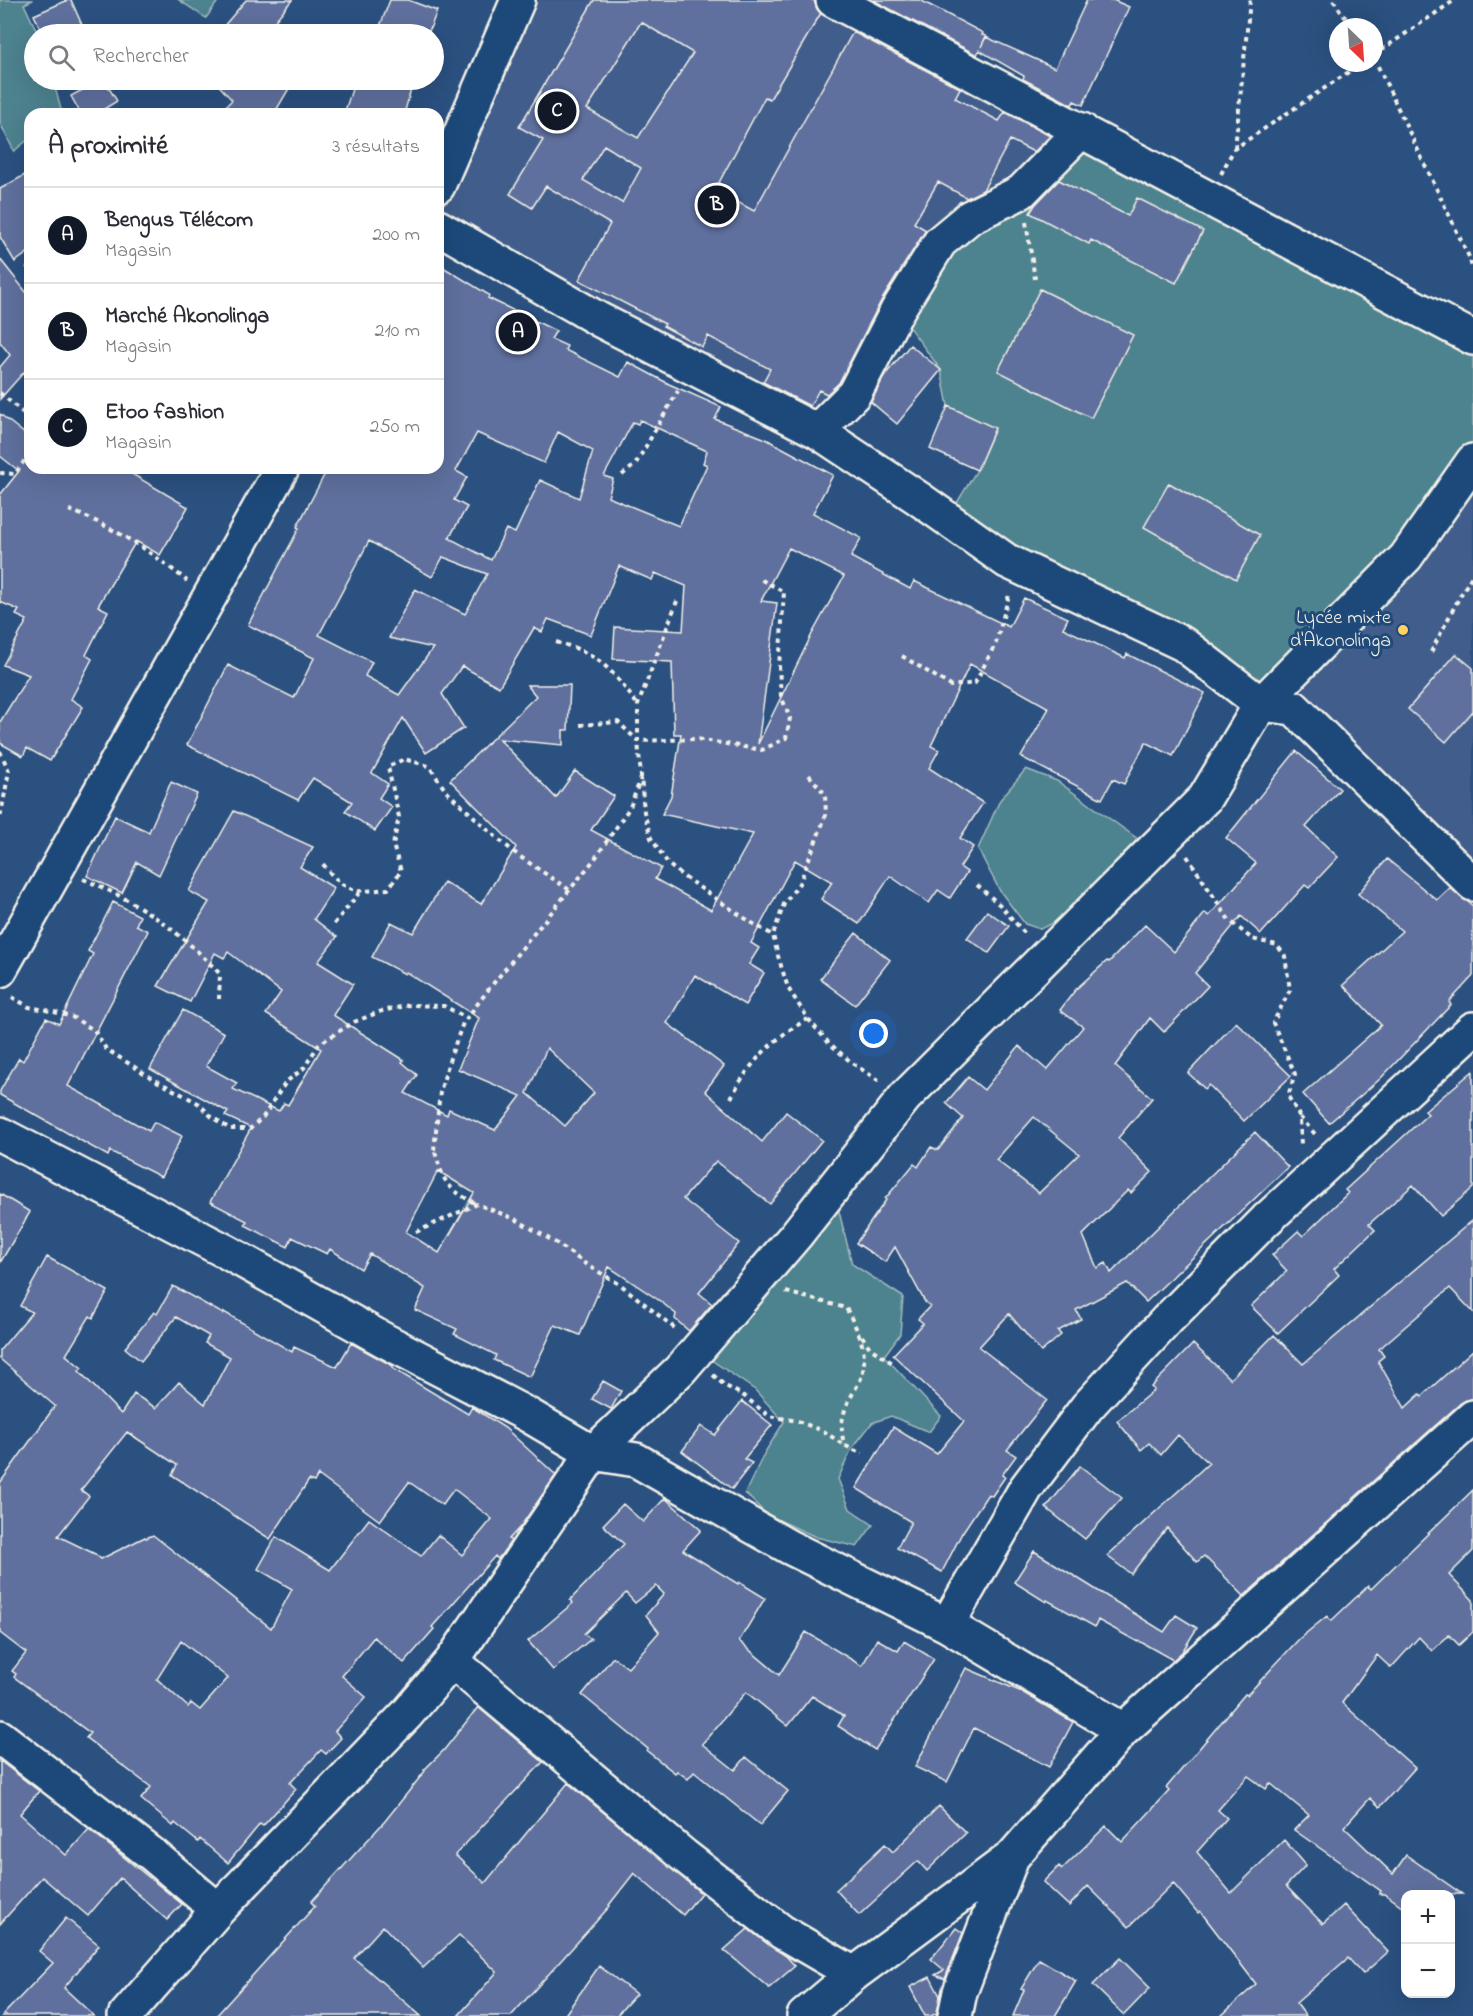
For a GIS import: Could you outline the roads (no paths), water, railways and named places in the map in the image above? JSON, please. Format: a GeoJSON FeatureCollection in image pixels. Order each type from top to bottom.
{"type":"FeatureCollection","features":[{"type":"Feature","properties":{"kind":"street"},"geometry":{"type":"LineString","coordinates":[[444,172],[518,0]]}},
{"type":"Feature","properties":{"kind":"street"},"geometry":{"type":"LineString","coordinates":[[833,0],[1473,338]]}},
{"type":"Feature","properties":{"kind":"street"},"geometry":{"type":"LineString","coordinates":[[817,432],[854,394],[897,311],[940,242],[970,217],[1021,192],[1082,130]]}},
{"type":"Feature","properties":{"kind":"street"},"geometry":{"type":"LineString","coordinates":[[444,230],[600,320],[817,432],[918,498],[1007,561],[1183,644],[1261,704],[1294,708],[1473,884]]}},
{"type":"Feature","properties":{"kind":"street"},"geometry":{"type":"LineString","coordinates":[[125,2016],[218,1910],[406,1714],[452,1661],[593,1454],[681,1369],[796,1235],[905,1097],[1205,798],[1261,704],[1406,556],[1473,461]]}},
{"type":"Feature","properties":{"kind":"street"},"geometry":{"type":"LineString","coordinates":[[5,983],[57,869],[279,474]]}},
{"type":"Feature","properties":{"kind":"street"},"geometry":{"type":"LineString","coordinates":[[947,1625],[1026,1488],[1087,1407],[1167,1320],[1266,1220],[1473,1029]]}},
{"type":"Feature","properties":{"kind":"street"},"geometry":{"type":"LineString","coordinates":[[0,1134],[226,1252],[384,1340],[528,1415],[593,1454],[636,1460],[789,1547],[947,1625],[1123,1730]]}},
{"type":"Feature","properties":{"kind":"street"},"geometry":{"type":"LineString","coordinates":[[804,2016],[854,1974],[1012,1857],[1123,1730],[1473,1417]]}},
{"type":"Feature","properties":{"kind":"street"},"geometry":{"type":"LineString","coordinates":[[452,1661],[674,1848],[782,1932],[854,1974]]}},
{"type":"Feature","properties":{"kind":"street"},"geometry":{"type":"LineString","coordinates":[[0,1737],[153,1855],[218,1910]]}},
{"type":"Feature","properties":{"kind":"street"},"geometry":{"type":"LineString","coordinates":[[955,2016],[960,1992],[1012,1857]]}},
{"type":"Feature","properties":{"kind":"place","name":"Etoo fashion"},"geometry":{"type":"Point","coordinates":[557,111]}},
{"type":"Feature","properties":{"kind":"place","name":"Marché Akonolinga"},"geometry":{"type":"Point","coordinates":[717,205]}},
{"type":"Feature","properties":{"kind":"place","name":"Bengus Télécom"},"geometry":{"type":"Point","coordinates":[518,332]}},
{"type":"Feature","properties":{"kind":"place","name":"Lycée mixte d'Akonolinga"},"geometry":{"type":"Point","coordinates":[1403,630]}}]}
